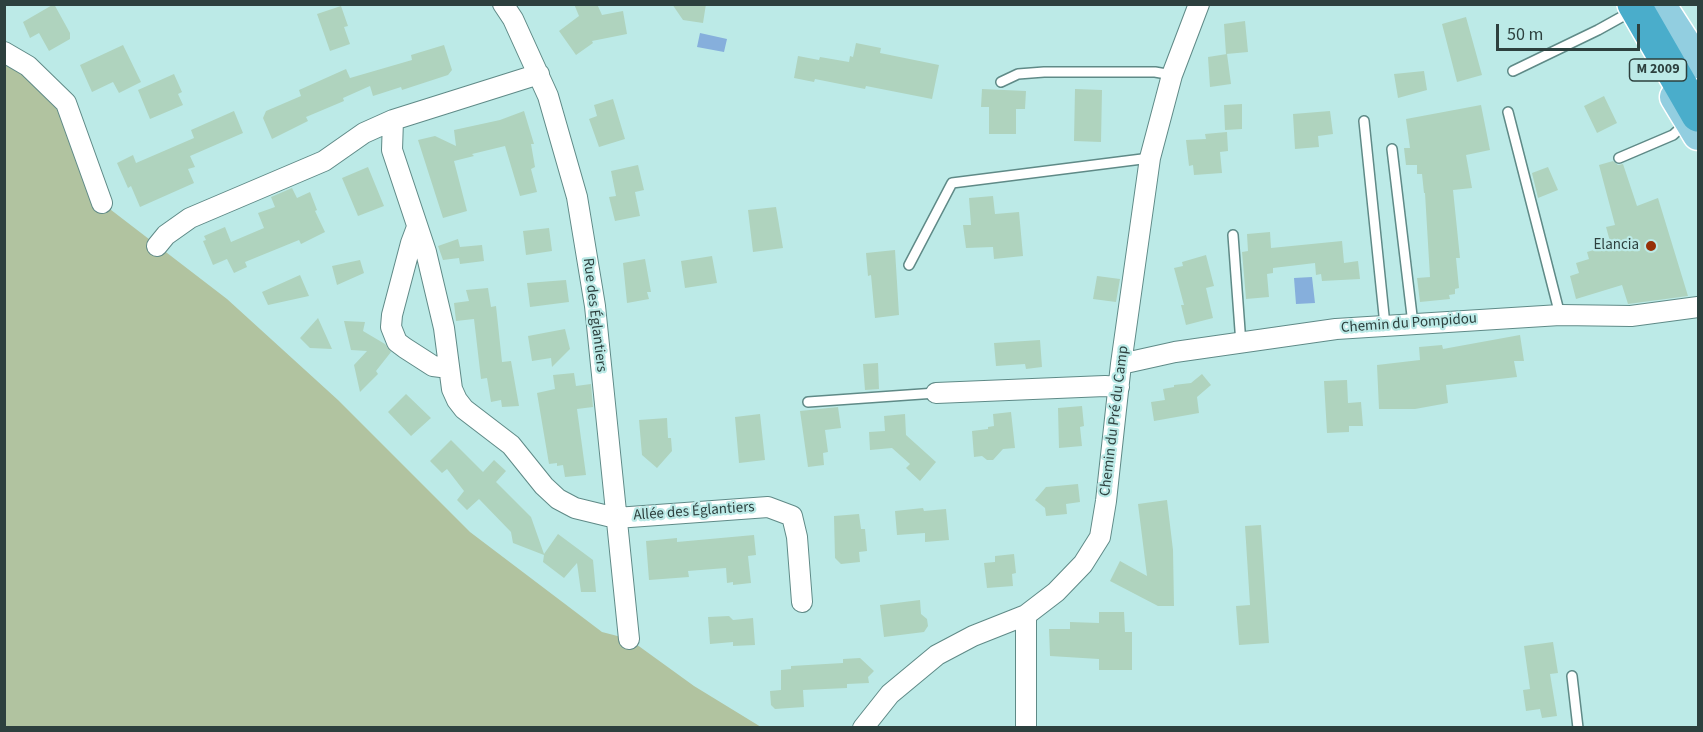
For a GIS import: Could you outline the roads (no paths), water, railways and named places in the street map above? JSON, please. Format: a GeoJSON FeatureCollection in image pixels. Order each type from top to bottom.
{"type":"FeatureCollection","features":[{"type":"Feature","properties":{"kind":"highway"},"geometry":{"type":"LineString","coordinates":[[1626,8],[1695,124]]}},
{"type":"Feature","properties":{"kind":"main road","name":"M 2009"},"geometry":{"type":"LineString","coordinates":[[1660,4],[1698,63]]}},
{"type":"Feature","properties":{"kind":"street","name":"Rue des Églantiers"},"geometry":{"type":"LineString","coordinates":[[502,4],[513,19],[548,96],[577,197],[595,306],[629,639]]}},
{"type":"Feature","properties":{"kind":"street","name":"Chemin du Pré du Camp"},"geometry":{"type":"LineString","coordinates":[[863,728],[890,694],[937,655],[973,636],[1026,615],[1056,592],[1083,564],[1100,537],[1121,364],[1150,158],[1172,75],[1199,4]]}},
{"type":"Feature","properties":{"kind":"street"},"geometry":{"type":"LineString","coordinates":[[4,52],[28,66],[66,103],[102,203]]}},
{"type":"Feature","properties":{"kind":"street"},"geometry":{"type":"LineString","coordinates":[[157,246],[166,235],[190,218],[324,161],[364,133],[393,120],[539,74]]}},
{"type":"Feature","properties":{"kind":"street"},"geometry":{"type":"LineString","coordinates":[[393,120],[392,150],[426,252],[444,328],[452,389],[456,400],[464,409],[512,445],[544,486],[558,499],[575,508],[615,518]]}},
{"type":"Feature","properties":{"kind":"street"},"geometry":{"type":"LineString","coordinates":[[417,227],[392,315],[391,327],[397,342],[405,348],[433,366],[449,368]]}},
{"type":"Feature","properties":{"kind":"street","name":"Chemin du Pompidou"},"geometry":{"type":"LineString","coordinates":[[1121,364],[1175,352],[1336,329],[1560,315],[1631,316],[1698,307]]}},
{"type":"Feature","properties":{"kind":"street"},"geometry":{"type":"LineString","coordinates":[[936,393],[1119,387]]}},
{"type":"Feature","properties":{"kind":"street","name":"Allée des Églantiers"},"geometry":{"type":"LineString","coordinates":[[615,518],[768,507],[792,516],[797,537],[802,602]]}},
{"type":"Feature","properties":{"kind":"street"},"geometry":{"type":"LineString","coordinates":[[1026,615],[1026,728]]}},
{"type":"Feature","properties":{"kind":"lane"},"geometry":{"type":"LineString","coordinates":[[1513,71],[1598,30],[1626,8]]}},
{"type":"Feature","properties":{"kind":"lane"},"geometry":{"type":"LineString","coordinates":[[1002,82],[1018,74],[1044,72],[1155,72],[1172,75]]}},
{"type":"Feature","properties":{"kind":"lane"},"geometry":{"type":"LineString","coordinates":[[1508,112],[1560,315]]}},
{"type":"Feature","properties":{"kind":"lane"},"geometry":{"type":"LineString","coordinates":[[1364,121],[1385,325]]}},
{"type":"Feature","properties":{"kind":"lane"},"geometry":{"type":"LineString","coordinates":[[1619,158],[1695,124]]}},
{"type":"Feature","properties":{"kind":"lane"},"geometry":{"type":"LineString","coordinates":[[1392,149],[1413,324]]}},
{"type":"Feature","properties":{"kind":"lane"},"geometry":{"type":"LineString","coordinates":[[909,265],[952,183],[1150,158]]}},
{"type":"Feature","properties":{"kind":"lane"},"geometry":{"type":"LineString","coordinates":[[1233,235],[1241,344]]}},
{"type":"Feature","properties":{"kind":"lane"},"geometry":{"type":"LineString","coordinates":[[808,402],[936,393]]}},
{"type":"Feature","properties":{"kind":"lane"},"geometry":{"type":"LineString","coordinates":[[1572,676],[1578,728]]}},
{"type":"Feature","properties":{"kind":"water"},"geometry":{"type":"Polygon","coordinates":[[[700,33],[727,39],[724,52],[697,47],[700,33]]]}},
{"type":"Feature","properties":{"kind":"water"},"geometry":{"type":"Polygon","coordinates":[[[1312,277],[1315,303],[1296,304],[1294,278],[1312,277]]]}},
{"type":"Feature","properties":{"kind":"place","name":"Elancia"},"geometry":{"type":"Point","coordinates":[1651,246]}}]}
